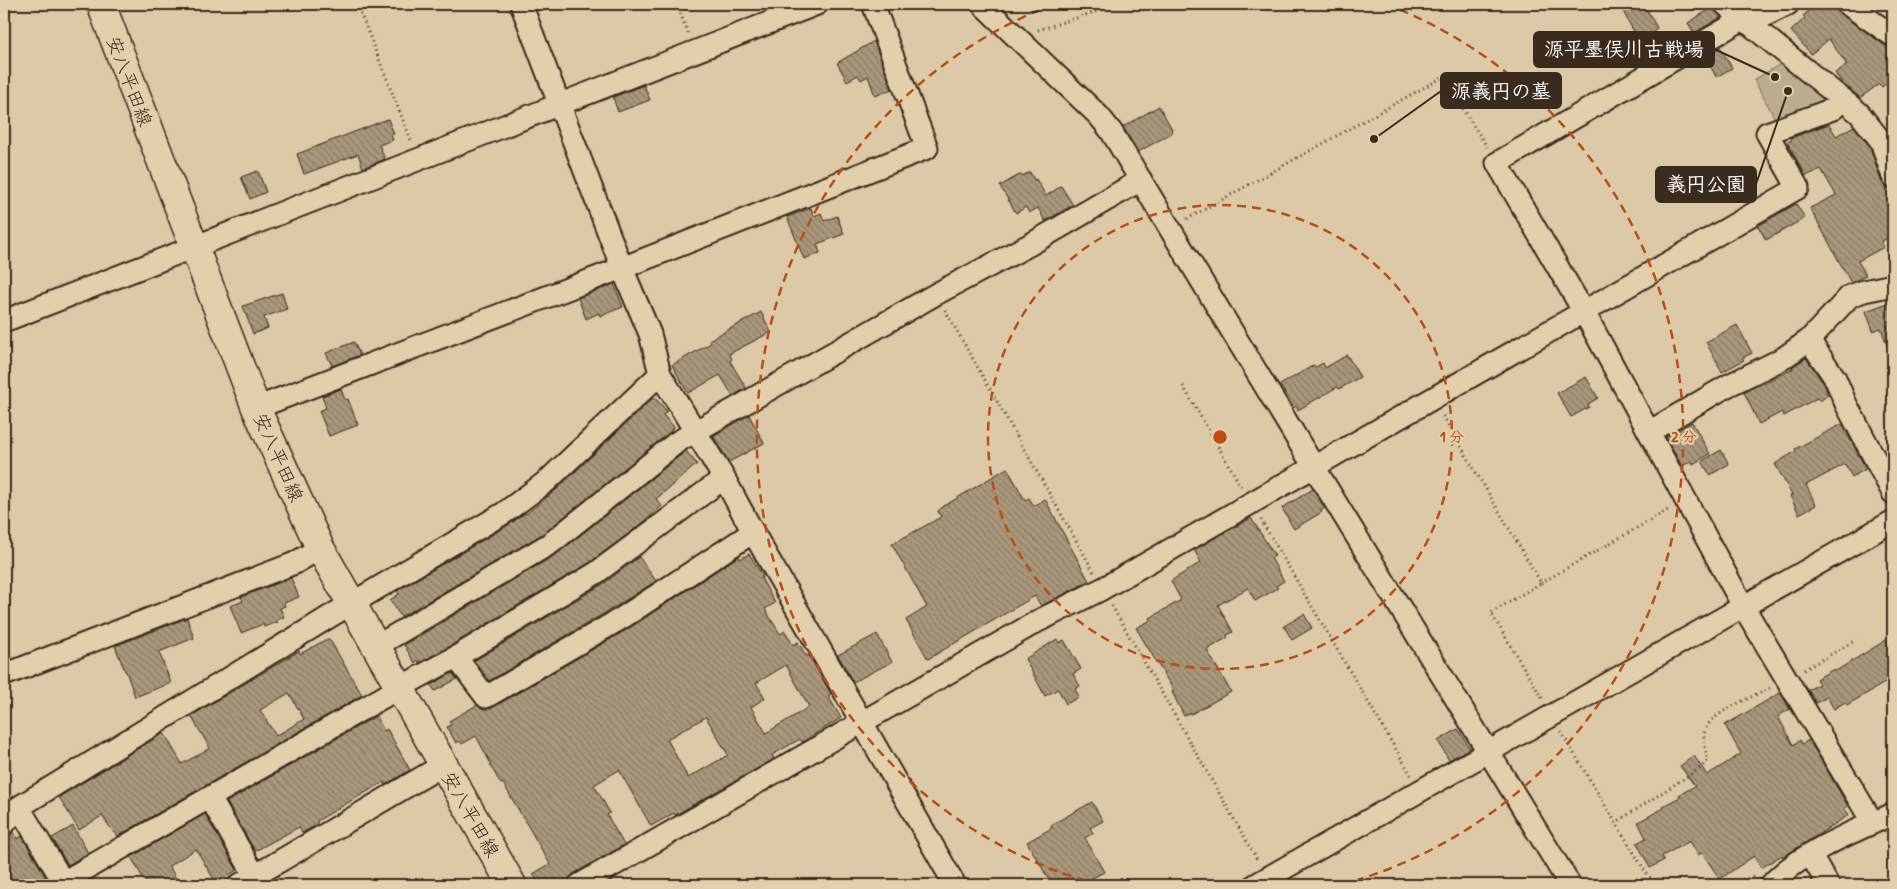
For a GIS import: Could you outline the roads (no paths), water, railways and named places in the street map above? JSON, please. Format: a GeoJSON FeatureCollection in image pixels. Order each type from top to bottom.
{"type":"FeatureCollection","features":[{"type":"Feature","properties":{"kind":"main road","name":"安八平田線"},"geometry":{"type":"LineString","coordinates":[[100,4],[256,408],[320,548],[350,604],[512,885]]}},
{"type":"Feature","properties":{"kind":"street"},"geometry":{"type":"LineString","coordinates":[[521,4],[622,268],[650,334],[660,374],[724,478],[955,885]]}},
{"type":"Feature","properties":{"kind":"street"},"geometry":{"type":"LineString","coordinates":[[4,320],[817,4]]}},
{"type":"Feature","properties":{"kind":"street"},"geometry":{"type":"LineString","coordinates":[[256,408],[622,268],[927,148],[873,4]]}},
{"type":"Feature","properties":{"kind":"street"},"geometry":{"type":"LineString","coordinates":[[982,4],[1099,116],[1112,131],[1570,885]]}},
{"type":"Feature","properties":{"kind":"street"},"geometry":{"type":"LineString","coordinates":[[1725,4],[1843,99],[1865,120],[1881,141],[1893,177]]}},
{"type":"Feature","properties":{"kind":"street"},"geometry":{"type":"LineString","coordinates":[[1788,4],[1746,21],[1497,163],[1584,312],[1743,606],[1873,823]]}},
{"type":"Feature","properties":{"kind":"street"},"geometry":{"type":"LineString","coordinates":[[1847,4],[1893,36]]}},
{"type":"Feature","properties":{"kind":"street"},"geometry":{"type":"LineString","coordinates":[[580,885],[1038,621],[1102,589],[1798,188],[1767,133],[1833,109],[1843,99]]}},
{"type":"Feature","properties":{"kind":"street"},"geometry":{"type":"LineString","coordinates":[[376,647],[551,543],[677,442],[936,294],[1031,244],[1142,180]]}},
{"type":"Feature","properties":{"kind":"street"},"geometry":{"type":"LineString","coordinates":[[1649,432],[1727,386],[1782,359],[1809,340],[1850,296],[1893,285]]}},
{"type":"Feature","properties":{"kind":"street"},"geometry":{"type":"LineString","coordinates":[[1809,340],[1835,378],[1846,404],[1893,492]]}},
{"type":"Feature","properties":{"kind":"street"},"geometry":{"type":"LineString","coordinates":[[4,824],[19,806],[350,604],[504,513],[548,482],[660,374]]}},
{"type":"Feature","properties":{"kind":"street"},"geometry":{"type":"LineString","coordinates":[[19,806],[62,884],[399,688],[456,657],[596,573],[724,478]]}},
{"type":"Feature","properties":{"kind":"street"},"geometry":{"type":"LineString","coordinates":[[1261,882],[1893,520]]}},
{"type":"Feature","properties":{"kind":"street"},"geometry":{"type":"LineString","coordinates":[[456,657],[486,697],[622,618],[753,532]]}},
{"type":"Feature","properties":{"kind":"street"},"geometry":{"type":"LineString","coordinates":[[4,675],[295,563],[320,548]]}},
{"type":"Feature","properties":{"kind":"street"},"geometry":{"type":"LineString","coordinates":[[210,798],[247,881],[443,765]]}},
{"type":"Feature","properties":{"kind":"street"},"geometry":{"type":"LineString","coordinates":[[1764,880],[1779,875],[1840,838],[1893,814]]}},
{"type":"Feature","properties":{"kind":"street"},"geometry":{"type":"LineString","coordinates":[[1810,855],[1828,885]]}},
{"type":"Feature","properties":{"kind":"place","name":"源平墨俣川古戦場"},"geometry":{"type":"Point","coordinates":[1775,77]}},
{"type":"Feature","properties":{"kind":"place","name":"義円公園"},"geometry":{"type":"Point","coordinates":[1788,91]}},
{"type":"Feature","properties":{"kind":"place","name":"源義円の墓"},"geometry":{"type":"Point","coordinates":[1374,139]}}]}
